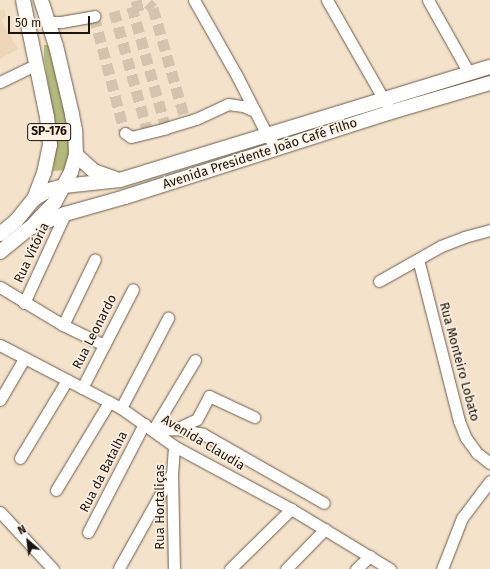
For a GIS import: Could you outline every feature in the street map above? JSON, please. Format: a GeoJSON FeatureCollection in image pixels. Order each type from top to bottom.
{"type":"FeatureCollection","features":[{"type":"Feature","properties":{"kind":"main road","name":"SP-176"},"geometry":{"type":"LineString","coordinates":[[0,252],[30,228],[55,202],[71,172],[76,155],[75,130],[49,22],[41,0]]}},
{"type":"Feature","properties":{"kind":"main road","name":"SP-176"},"geometry":{"type":"LineString","coordinates":[[0,234],[16,221],[34,199],[44,173],[50,145],[48,123],[37,64],[23,2]]}},
{"type":"Feature","properties":{"kind":"main road"},"geometry":{"type":"LineString","coordinates":[[23,2],[38,18],[49,22]]}},
{"type":"Feature","properties":{"kind":"main road","name":"Avenida Presidente João Café Filho"},"geometry":{"type":"LineString","coordinates":[[34,199],[49,190],[64,186],[120,180],[490,67]]}},
{"type":"Feature","properties":{"kind":"main road","name":"Avenida Presidente João Café Filho"},"geometry":{"type":"LineString","coordinates":[[30,228],[65,214],[125,197],[390,112],[490,83]]}},
{"type":"Feature","properties":{"kind":"main road"},"geometry":{"type":"LineString","coordinates":[[76,155],[94,171],[120,180]]}},
{"type":"Feature","properties":{"kind":"street"},"geometry":{"type":"LineString","coordinates":[[194,0],[237,76],[267,134],[277,149]]}},
{"type":"Feature","properties":{"kind":"street"},"geometry":{"type":"LineString","coordinates":[[327,0],[390,112]]}},
{"type":"Feature","properties":{"kind":"street"},"geometry":{"type":"LineString","coordinates":[[428,0],[469,73]]}},
{"type":"Feature","properties":{"kind":"street"},"geometry":{"type":"LineString","coordinates":[[49,22],[61,22],[94,16]]}},
{"type":"Feature","properties":{"kind":"street"},"geometry":{"type":"LineString","coordinates":[[0,82],[37,64]]}},
{"type":"Feature","properties":{"kind":"street"},"geometry":{"type":"LineString","coordinates":[[125,133],[128,137],[134,137],[186,122],[228,104],[243,106],[256,111]]}},
{"type":"Feature","properties":{"kind":"street","name":"Rua Vitória"},"geometry":{"type":"LineString","coordinates":[[24,303],[65,214]]}},
{"type":"Feature","properties":{"kind":"street"},"geometry":{"type":"LineString","coordinates":[[379,281],[441,246],[490,230]]}},
{"type":"Feature","properties":{"kind":"street","name":"Rua Monteiro Lobato"},"geometry":{"type":"LineString","coordinates":[[418,259],[459,422],[466,438],[477,453],[490,463]]}},
{"type":"Feature","properties":{"kind":"street"},"geometry":{"type":"LineString","coordinates":[[64,326],[95,260]]}},
{"type":"Feature","properties":{"kind":"street"},"geometry":{"type":"LineString","coordinates":[[0,288],[64,326],[104,345]]}},
{"type":"Feature","properties":{"kind":"street","name":"Rua Leonardo"},"geometry":{"type":"LineString","coordinates":[[82,388],[132,289]]}},
{"type":"Feature","properties":{"kind":"street"},"geometry":{"type":"LineString","coordinates":[[121,408],[168,318]]}},
{"type":"Feature","properties":{"kind":"street","name":"Avenida Claudia"},"geometry":{"type":"LineString","coordinates":[[0,345],[24,359],[121,408],[174,446],[291,509],[390,569]]}},
{"type":"Feature","properties":{"kind":"street"},"geometry":{"type":"LineString","coordinates":[[0,400],[24,359]]}},
{"type":"Feature","properties":{"kind":"street"},"geometry":{"type":"LineString","coordinates":[[153,430],[195,360]]}},
{"type":"Feature","properties":{"kind":"street"},"geometry":{"type":"LineString","coordinates":[[20,458],[67,380]]}},
{"type":"Feature","properties":{"kind":"street"},"geometry":{"type":"LineString","coordinates":[[176,429],[197,419],[209,396],[254,416]]}},
{"type":"Feature","properties":{"kind":"street"},"geometry":{"type":"LineString","coordinates":[[56,490],[109,402]]}},
{"type":"Feature","properties":{"kind":"street","name":"Rua da Batalha"},"geometry":{"type":"LineString","coordinates":[[88,532],[144,424]]}},
{"type":"Feature","properties":{"kind":"street"},"geometry":{"type":"LineString","coordinates":[[153,430],[176,429],[203,434],[324,503]]}},
{"type":"Feature","properties":{"kind":"street","name":"Rua Hortaliças"},"geometry":{"type":"LineString","coordinates":[[174,446],[172,475],[174,569]]}},
{"type":"Feature","properties":{"kind":"street"},"geometry":{"type":"LineString","coordinates":[[119,568],[172,475]]}},
{"type":"Feature","properties":{"kind":"street"},"geometry":{"type":"LineString","coordinates":[[442,569],[462,518],[490,481]]}},
{"type":"Feature","properties":{"kind":"street"},"geometry":{"type":"LineString","coordinates":[[230,569],[291,509]]}},
{"type":"Feature","properties":{"kind":"street"},"geometry":{"type":"LineString","coordinates":[[0,512],[52,569]]}},
{"type":"Feature","properties":{"kind":"street"},"geometry":{"type":"LineString","coordinates":[[286,569],[325,529]]}},
{"type":"Feature","properties":{"kind":"street"},"geometry":{"type":"LineString","coordinates":[[356,569],[370,556]]}},
{"type":"Feature","properties":{"kind":"shaded area"},"geometry":{"type":"Polygon","coordinates":[[[4,9],[6,16],[1,20],[18,49],[0,59],[0,11],[4,9]]]}},
{"type":"Feature","properties":{"kind":"green space"},"geometry":{"type":"Polygon","coordinates":[[[44,45],[48,45],[72,141],[67,170],[53,171],[56,146],[55,126],[44,58],[44,45]]]}},
{"type":"Feature","properties":{"kind":"tunnel"},"geometry":{"type":"LineString","coordinates":[[166,128],[132,7],[148,3],[153,8],[186,122]]}},
{"type":"Feature","properties":{"kind":"tunnel"},"geometry":{"type":"LineString","coordinates":[[114,11],[148,133]]}},
{"type":"Feature","properties":{"kind":"tunnel"},"geometry":{"type":"LineString","coordinates":[[94,16],[125,133]]}}]}
